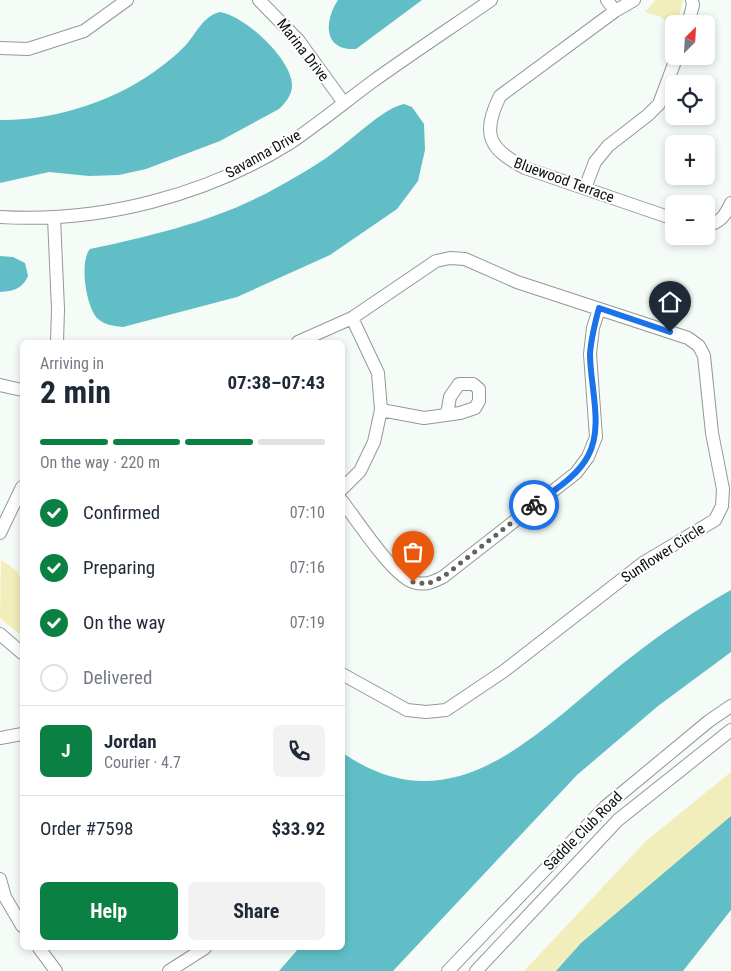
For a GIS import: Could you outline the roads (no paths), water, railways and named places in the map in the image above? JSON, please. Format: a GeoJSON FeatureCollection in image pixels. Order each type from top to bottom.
{"type":"FeatureCollection","features":[{"type":"Feature","properties":{"kind":"street"},"geometry":{"type":"LineString","coordinates":[[0,48],[28,49],[84,31],[127,0]]}},
{"type":"Feature","properties":{"kind":"street","name":"Marina Drive"},"geometry":{"type":"LineString","coordinates":[[259,0],[277,16],[299,41],[344,103]]}},
{"type":"Feature","properties":{"kind":"street","name":"Savanna Drive"},"geometry":{"type":"LineString","coordinates":[[0,217],[54,218],[110,211],[159,200],[201,186],[290,143],[491,0]]}},
{"type":"Feature","properties":{"kind":"street"},"geometry":{"type":"LineString","coordinates":[[606,0],[614,12]]}},
{"type":"Feature","properties":{"kind":"street","name":"Bluewood Terrace"},"geometry":{"type":"LineString","coordinates":[[634,0],[614,12],[500,96],[492,112],[489,127],[493,143],[503,156],[526,168],[665,216]]}},
{"type":"Feature","properties":{"kind":"street"},"geometry":{"type":"LineString","coordinates":[[690,15],[693,5],[692,0]]}},
{"type":"Feature","properties":{"kind":"street"},"geometry":{"type":"LineString","coordinates":[[585,188],[595,162],[608,146],[659,104],[674,65]]}},
{"type":"Feature","properties":{"kind":"street"},"geometry":{"type":"LineString","coordinates":[[715,224],[721,220],[731,203]]}},
{"type":"Feature","properties":{"kind":"street"},"geometry":{"type":"LineString","coordinates":[[54,218],[58,309],[57,340]]}},
{"type":"Feature","properties":{"kind":"street","name":"Sunflower Circle"},"geometry":{"type":"LineString","coordinates":[[302,340],[352,318],[436,261],[450,258],[465,259],[517,282],[688,338],[699,346],[704,356],[712,434],[723,489],[722,506],[715,520],[643,563],[504,671],[446,710],[426,712],[407,710],[345,676]]}},
{"type":"Feature","properties":{"kind":"street"},"geometry":{"type":"LineString","coordinates":[[345,506],[399,575],[413,582],[427,584],[443,577],[576,473],[588,457],[596,437],[590,354],[593,328],[599,308]]}},
{"type":"Feature","properties":{"kind":"street"},"geometry":{"type":"LineString","coordinates":[[345,487],[364,464],[374,442],[381,410],[378,372],[352,318]]}},
{"type":"Feature","properties":{"kind":"street"},"geometry":{"type":"LineString","coordinates":[[0,385],[20,390]]}},
{"type":"Feature","properties":{"kind":"street"},"geometry":{"type":"LineString","coordinates":[[381,410],[424,418],[447,414]]}},
{"type":"Feature","properties":{"kind":"street"},"geometry":{"type":"LineString","coordinates":[[0,533],[20,491]]}},
{"type":"Feature","properties":{"kind":"street"},"geometry":{"type":"LineString","coordinates":[[0,634],[20,651]]}},
{"type":"Feature","properties":{"kind":"street","name":"Saddle Club Road"},"geometry":{"type":"LineString","coordinates":[[448,971],[605,807],[709,721],[731,706]]}},
{"type":"Feature","properties":{"kind":"street","name":"Saddle Club Road"},"geometry":{"type":"LineString","coordinates":[[476,971],[618,820],[731,730]]}},
{"type":"Feature","properties":{"kind":"street"},"geometry":{"type":"LineString","coordinates":[[0,738],[20,734]]}},
{"type":"Feature","properties":{"kind":"street"},"geometry":{"type":"LineString","coordinates":[[0,879],[5,897],[20,923]]}},
{"type":"Feature","properties":{"kind":"street"},"geometry":{"type":"LineString","coordinates":[[40,950],[56,971]]}},
{"type":"Feature","properties":{"kind":"street"},"geometry":{"type":"LineString","coordinates":[[169,971],[202,950]]}},
{"type":"Feature","properties":{"kind":"water"},"geometry":{"type":"Polygon","coordinates":[[[338,0],[422,0],[356,49],[337,45],[329,33],[330,17],[338,0]]]}},
{"type":"Feature","properties":{"kind":"water"},"geometry":{"type":"Polygon","coordinates":[[[220,12],[230,15],[254,30],[285,64],[290,76],[292,89],[288,99],[279,109],[220,141],[146,169],[119,175],[89,176],[49,172],[0,183],[0,120],[42,117],[64,112],[85,106],[126,89],[168,61],[185,46],[204,21],[220,12]]]}},
{"type":"Feature","properties":{"kind":"water"},"geometry":{"type":"Polygon","coordinates":[[[404,104],[412,107],[424,124],[425,150],[418,181],[397,209],[330,255],[237,297],[123,327],[113,326],[98,319],[90,305],[85,285],[85,264],[90,249],[186,225],[256,199],[319,163],[380,116],[404,104]]]}},
{"type":"Feature","properties":{"kind":"water"},"geometry":{"type":"Polygon","coordinates":[[[0,256],[13,257],[25,263],[28,276],[23,284],[17,288],[0,292],[0,256]]]}},
{"type":"Feature","properties":{"kind":"water"},"geometry":{"type":"Polygon","coordinates":[[[731,590],[731,652],[658,706],[577,775],[393,971],[279,971],[297,950],[345,950],[345,754],[382,774],[420,781],[455,777],[489,764],[522,745],[657,637],[731,590]]]}},
{"type":"Feature","properties":{"kind":"water"},"geometry":{"type":"Polygon","coordinates":[[[731,816],[731,910],[683,971],[556,971],[581,943],[731,816]]]}}]}
